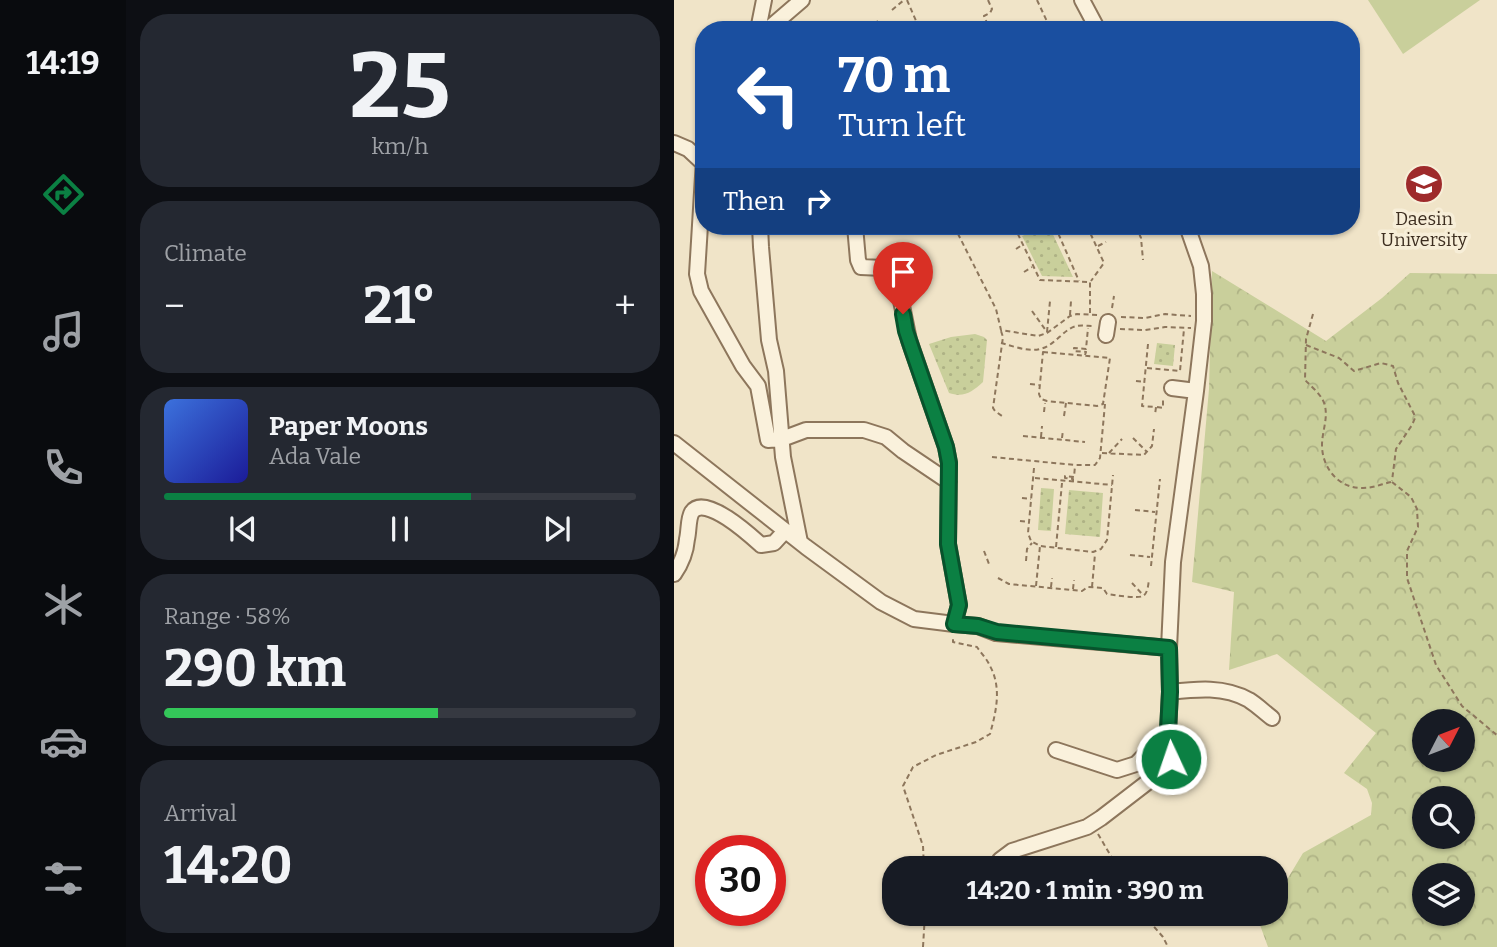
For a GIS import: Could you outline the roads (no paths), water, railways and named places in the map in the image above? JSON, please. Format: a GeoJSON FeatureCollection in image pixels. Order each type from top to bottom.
{"type":"FeatureCollection","features":[{"type":"Feature","properties":{"kind":"street"},"geometry":{"type":"LineString","coordinates":[[760,21],[764,0]]}},
{"type":"Feature","properties":{"kind":"street"},"geometry":{"type":"LineString","coordinates":[[778,21],[802,0]]}},
{"type":"Feature","properties":{"kind":"street"},"geometry":{"type":"LineString","coordinates":[[1082,0],[1088,21]]}},
{"type":"Feature","properties":{"kind":"street"},"geometry":{"type":"LineString","coordinates":[[674,143],[695,155]]}},
{"type":"Feature","properties":{"kind":"street"},"geometry":{"type":"LineString","coordinates":[[700,235],[697,274],[701,292],[743,366],[758,386],[768,440],[782,439],[806,430],[864,430],[886,437],[949,482]]}},
{"type":"Feature","properties":{"kind":"street"},"geometry":{"type":"LineString","coordinates":[[760,235],[783,457],[800,542]]}},
{"type":"Feature","properties":{"kind":"street"},"geometry":{"type":"LineString","coordinates":[[856,235],[861,267],[883,268],[898,286],[906,331],[946,447],[949,463],[948,544],[959,605],[952,624]]}},
{"type":"Feature","properties":{"kind":"street"},"geometry":{"type":"LineString","coordinates":[[1005,856],[1012,851],[1087,827],[1166,768],[1171,759],[1168,731],[1173,562],[1204,321],[1201,266],[1190,235]]}},
{"type":"Feature","properties":{"kind":"street"},"geometry":{"type":"LineString","coordinates":[[1168,394],[1196,391]]}},
{"type":"Feature","properties":{"kind":"street"},"geometry":{"type":"LineString","coordinates":[[674,443],[785,531],[881,602],[914,619],[978,626],[997,632],[1169,648]]}},
{"type":"Feature","properties":{"kind":"street"},"geometry":{"type":"LineString","coordinates":[[674,575],[687,543],[691,514],[695,509],[702,507],[723,515],[761,545],[774,543],[785,531]]}},
{"type":"Feature","properties":{"kind":"street"},"geometry":{"type":"LineString","coordinates":[[1170,692],[1200,689],[1222,691],[1248,699],[1272,718]]}},
{"type":"Feature","properties":{"kind":"street"},"geometry":{"type":"LineString","coordinates":[[1056,750],[1117,769],[1136,764],[1168,731]]}},
{"type":"Feature","properties":{"kind":"place","name":"Daesin University"},"geometry":{"type":"Point","coordinates":[1424,184]}}]}
